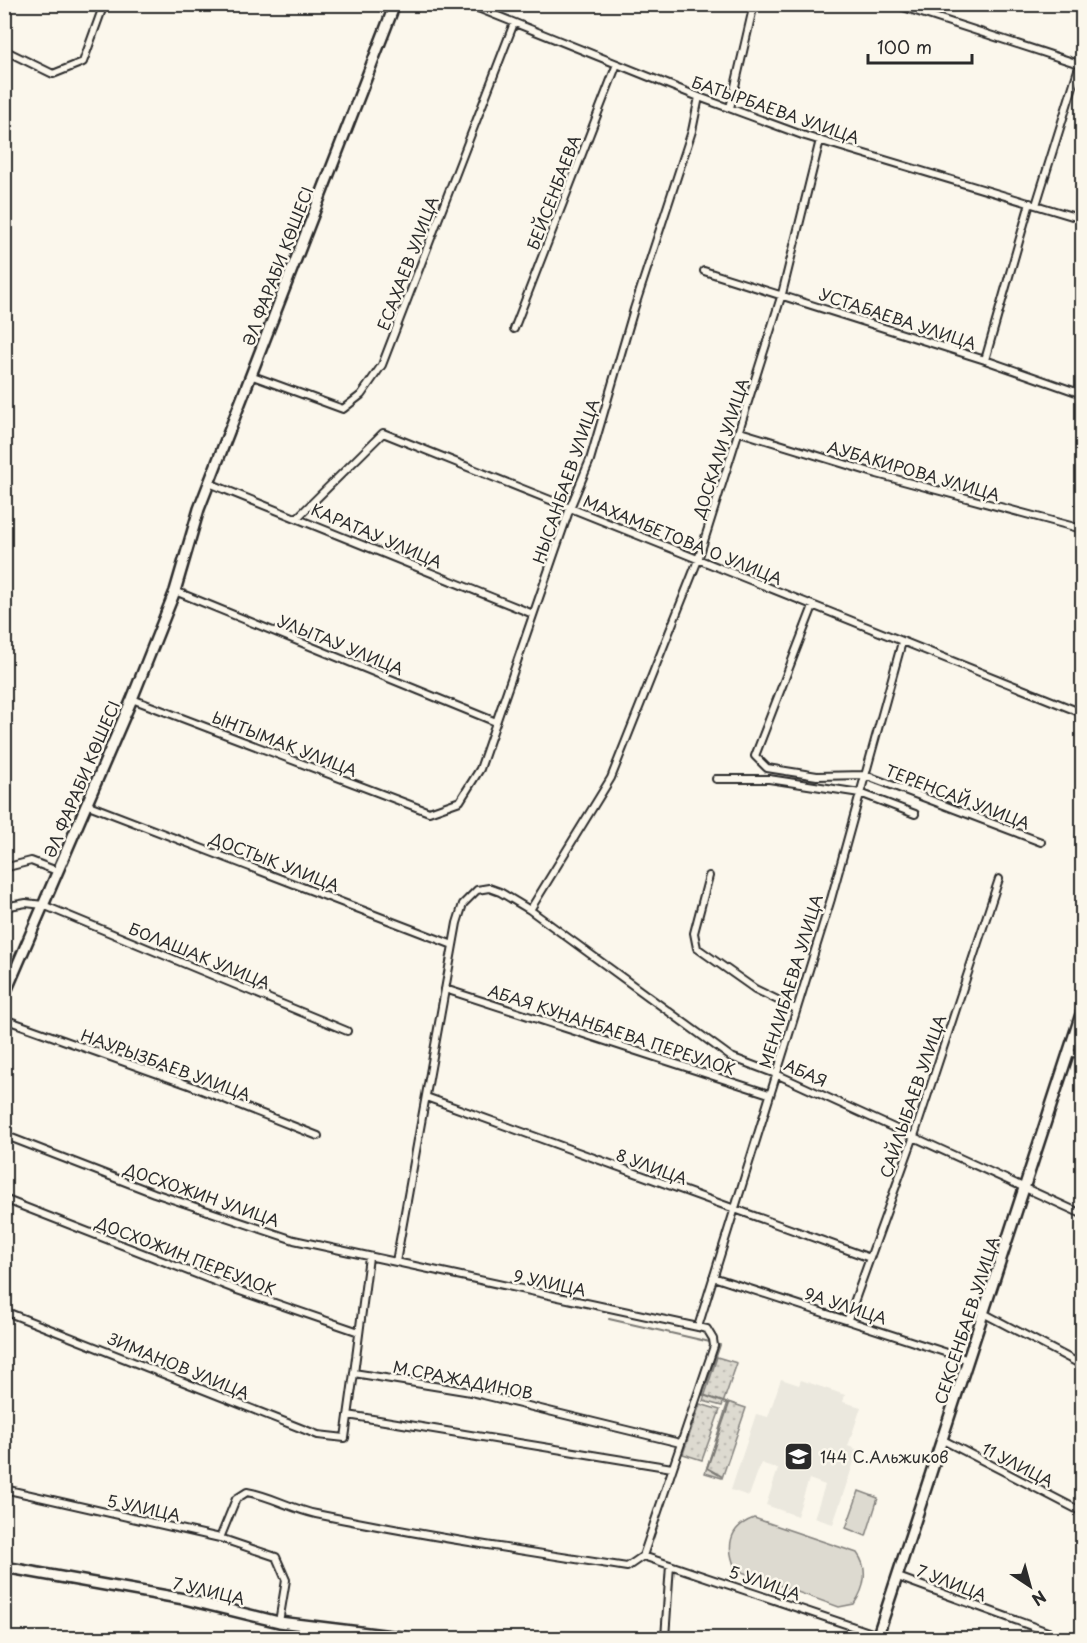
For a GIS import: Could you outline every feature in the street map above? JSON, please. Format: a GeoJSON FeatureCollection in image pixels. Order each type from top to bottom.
{"type":"FeatureCollection","features":[{"type":"Feature","properties":{"kind":"street"},"geometry":{"type":"LineString","coordinates":[[4,50],[53,74],[83,62],[104,4]]}},
{"type":"Feature","properties":{"kind":"street","name":"ӘЛ ФАРАБИ КӨШЕСІ"},"geometry":{"type":"LineString","coordinates":[[4,996],[132,699],[175,591],[209,483],[395,4]]}},
{"type":"Feature","properties":{"kind":"street","name":"БАТЫРБАЕВА УЛИЦА"},"geometry":{"type":"LineString","coordinates":[[468,4],[699,97],[820,140],[1083,219]]}},
{"type":"Feature","properties":{"kind":"street"},"geometry":{"type":"LineString","coordinates":[[730,108],[754,4]]}},
{"type":"Feature","properties":{"kind":"street"},"geometry":{"type":"LineString","coordinates":[[894,4],[1081,65]]}},
{"type":"Feature","properties":{"kind":"street","name":"ЕСАХАЕВ УЛИЦА"},"geometry":{"type":"LineString","coordinates":[[250,375],[343,409],[361,395],[382,364],[514,23]]}},
{"type":"Feature","properties":{"kind":"street"},"geometry":{"type":"LineString","coordinates":[[985,360],[1033,204],[1083,57]]}},
{"type":"Feature","properties":{"kind":"street","name":"БЕЙСЕНБАЕВА"},"geometry":{"type":"LineString","coordinates":[[514,329],[617,64]]}},
{"type":"Feature","properties":{"kind":"street","name":"НЫСАНБАЕВ УЛИЦА"},"geometry":{"type":"LineString","coordinates":[[429,812],[460,801],[480,769],[570,508],[590,460],[634,309],[692,131],[699,97]]}},
{"type":"Feature","properties":{"kind":"street","name":"ДОСКАЛИ УЛИЦА"},"geometry":{"type":"LineString","coordinates":[[530,910],[611,778],[698,560],[782,294],[820,140]]}},
{"type":"Feature","properties":{"kind":"street","name":"УСТАБАЕВА УЛИЦА"},"geometry":{"type":"LineString","coordinates":[[704,271],[782,294],[1083,394]]}},
{"type":"Feature","properties":{"kind":"street","name":"АУБАКИРОВА УЛИЦА"},"geometry":{"type":"LineString","coordinates":[[740,432],[877,474],[1083,529]]}},
{"type":"Feature","properties":{"kind":"street","name":"МАХАМБЕТОВА О УЛИЦА"},"geometry":{"type":"LineString","coordinates":[[298,517],[383,433],[1083,713]]}},
{"type":"Feature","properties":{"kind":"street","name":"КАРАТАУ УЛИЦА"},"geometry":{"type":"LineString","coordinates":[[209,483],[298,517],[533,614]]}},
{"type":"Feature","properties":{"kind":"street","name":"УЛЫТАУ УЛИЦА"},"geometry":{"type":"LineString","coordinates":[[175,591],[496,722]]}},
{"type":"Feature","properties":{"kind":"street"},"geometry":{"type":"LineString","coordinates":[[813,606],[755,756],[767,768],[817,776],[865,775]]}},
{"type":"Feature","properties":{"kind":"street","name":"МЕНЛИБАЕВА УЛИЦА"},"geometry":{"type":"LineString","coordinates":[[698,1327],[796,1009],[902,642]]}},
{"type":"Feature","properties":{"kind":"street","name":"ЫНТЫМАК УЛИЦА"},"geometry":{"type":"LineString","coordinates":[[132,699],[429,812]]}},
{"type":"Feature","properties":{"kind":"street","name":"ТЕРЕНСАЙ УЛИЦА"},"geometry":{"type":"LineString","coordinates":[[865,775],[1041,842]]}},
{"type":"Feature","properties":{"kind":"street","name":"ТЕРЕНСАЙ УЛИЦА"},"geometry":{"type":"LineString","coordinates":[[716,778],[769,779],[860,793],[915,814]]}},
{"type":"Feature","properties":{"kind":"street","name":"ДОСТЫК УЛИЦА"},"geometry":{"type":"LineString","coordinates":[[86,804],[453,945]]}},
{"type":"Feature","properties":{"kind":"street"},"geometry":{"type":"LineString","coordinates":[[4,868],[31,861],[57,871]]}},
{"type":"Feature","properties":{"kind":"street"},"geometry":{"type":"LineString","coordinates":[[710,876],[694,933],[697,948],[755,989],[796,1009]]}},
{"type":"Feature","properties":{"kind":"street","name":"САЙЛЫБАЕВ УЛИЦА"},"geometry":{"type":"LineString","coordinates":[[848,1319],[914,1136],[999,879]]}},
{"type":"Feature","properties":{"kind":"street","name":"АБАЯ"},"geometry":{"type":"LineString","coordinates":[[453,945],[463,904],[477,890],[489,888],[530,910],[731,1057],[776,1074],[1083,1214]]}},
{"type":"Feature","properties":{"kind":"street"},"geometry":{"type":"LineString","coordinates":[[4,907],[26,903],[43,905]]}},
{"type":"Feature","properties":{"kind":"street","name":"БОЛАШАК УЛИЦА"},"geometry":{"type":"LineString","coordinates":[[43,905],[347,1030]]}},
{"type":"Feature","properties":{"kind":"street"},"geometry":{"type":"LineString","coordinates":[[396,1262],[453,945]]}},
{"type":"Feature","properties":{"kind":"street","name":"АБАЯ КУНАНБАЕВА ПЕРЕУЛОК"},"geometry":{"type":"LineString","coordinates":[[445,989],[770,1094]]}},
{"type":"Feature","properties":{"kind":"street","name":"СЕКСЕНБАЕВ УЛИЦА"},"geometry":{"type":"LineString","coordinates":[[878,1636],[1083,1011]]}},
{"type":"Feature","properties":{"kind":"street","name":"НАУРЫЗБАЕВ УЛИЦА"},"geometry":{"type":"LineString","coordinates":[[4,1019],[189,1085],[318,1136]]}},
{"type":"Feature","properties":{"kind":"street"},"geometry":{"type":"LineString","coordinates":[[1069,1052],[1083,1055]]}},
{"type":"Feature","properties":{"kind":"street","name":"8 УЛИЦА"},"geometry":{"type":"LineString","coordinates":[[426,1097],[870,1258]]}},
{"type":"Feature","properties":{"kind":"street","name":"ДОСХОЖИН УЛИЦА"},"geometry":{"type":"LineString","coordinates":[[4,1135],[154,1193],[294,1240],[396,1262]]}},
{"type":"Feature","properties":{"kind":"street","name":"ДОСХОЖИН ПЕРЕУЛОК"},"geometry":{"type":"LineString","coordinates":[[4,1198],[237,1290],[359,1332]]}},
{"type":"Feature","properties":{"kind":"street"},"geometry":{"type":"LineString","coordinates":[[369,1257],[348,1414],[672,1468]]}},
{"type":"Feature","properties":{"kind":"street","name":"9 УЛИЦА"},"geometry":{"type":"LineString","coordinates":[[396,1262],[698,1327]]}},
{"type":"Feature","properties":{"kind":"street","name":"9А УЛИЦА"},"geometry":{"type":"LineString","coordinates":[[713,1277],[970,1360]]}},
{"type":"Feature","properties":{"kind":"street","name":"ЗИМАНОВ УЛИЦА"},"geometry":{"type":"LineString","coordinates":[[4,1311],[318,1435],[345,1438],[348,1414]]}},
{"type":"Feature","properties":{"kind":"street"},"geometry":{"type":"LineString","coordinates":[[984,1314],[1083,1365]]}},
{"type":"Feature","properties":{"kind":"street"},"geometry":{"type":"LineString","coordinates":[[220,1538],[236,1499],[247,1492],[269,1496],[312,1513],[444,1540],[627,1567],[643,1556],[714,1346],[707,1329],[698,1327]]}},
{"type":"Feature","properties":{"kind":"street","name":"М.СРАЖАДИНОВ"},"geometry":{"type":"LineString","coordinates":[[354,1373],[513,1401],[680,1443]]}},
{"type":"Feature","properties":{"kind":"street","name":"11 УЛИЦА"},"geometry":{"type":"LineString","coordinates":[[941,1439],[1083,1512]]}},
{"type":"Feature","properties":{"kind":"street","name":"5 УЛИЦА"},"geometry":{"type":"LineString","coordinates":[[4,1489],[220,1538],[276,1557],[286,1580],[279,1622]]}},
{"type":"Feature","properties":{"kind":"street","name":"5 УЛИЦА"},"geometry":{"type":"LineString","coordinates":[[643,1556],[878,1636]]}},
{"type":"Feature","properties":{"kind":"street"},"geometry":{"type":"LineString","coordinates":[[665,1638],[670,1565]]}},
{"type":"Feature","properties":{"kind":"street","name":"7 УЛИЦА"},"geometry":{"type":"LineString","coordinates":[[4,1567],[184,1599],[279,1622],[408,1638]]}},
{"type":"Feature","properties":{"kind":"street","name":"7 УЛИЦА"},"geometry":{"type":"LineString","coordinates":[[898,1577],[1064,1638]]}},
{"type":"Feature","properties":{"kind":"shaded area"},"geometry":{"type":"Polygon","coordinates":[[[717,1357],[737,1363],[722,1406],[703,1401],[717,1357]]]}},
{"type":"Feature","properties":{"kind":"shaded area","name":"144 С.Альжиков"},"geometry":{"type":"Polygon","coordinates":[[[781,1379],[799,1385],[801,1380],[845,1395],[843,1402],[861,1407],[848,1446],[858,1450],[833,1524],[814,1518],[825,1485],[809,1479],[797,1516],[766,1505],[778,1469],[761,1463],[749,1496],[731,1490],[756,1414],[768,1417],[781,1379]]]}},
{"type":"Feature","properties":{"kind":"shaded area"},"geometry":{"type":"Polygon","coordinates":[[[728,1402],[746,1408],[722,1478],[705,1473],[728,1402]]]}},
{"type":"Feature","properties":{"kind":"shaded area"},"geometry":{"type":"Polygon","coordinates":[[[700,1404],[720,1410],[702,1460],[683,1454],[700,1404]]]}},
{"type":"Feature","properties":{"kind":"shaded area"},"geometry":{"type":"Polygon","coordinates":[[[859,1491],[878,1498],[866,1536],[846,1528],[859,1491]]]}},
{"type":"Feature","properties":{"kind":"shaded area"},"geometry":{"type":"Polygon","coordinates":[[[754,1518],[857,1553],[863,1565],[864,1578],[861,1592],[854,1604],[839,1607],[736,1570],[730,1546],[734,1533],[745,1522],[754,1518]]]}},
{"type":"Feature","properties":{"kind":"waterway"},"geometry":{"type":"LineString","coordinates":[[609,1319],[710,1342]]}},
{"type":"Feature","properties":{"kind":"waterway"},"geometry":{"type":"LineString","coordinates":[[715,1344],[720,1345],[703,1395],[729,1404],[707,1468],[721,1476]]}},
{"type":"Feature","properties":{"kind":"place","name":"144 С.Альжиков"},"geometry":{"type":"Point","coordinates":[799,1456]}}]}
